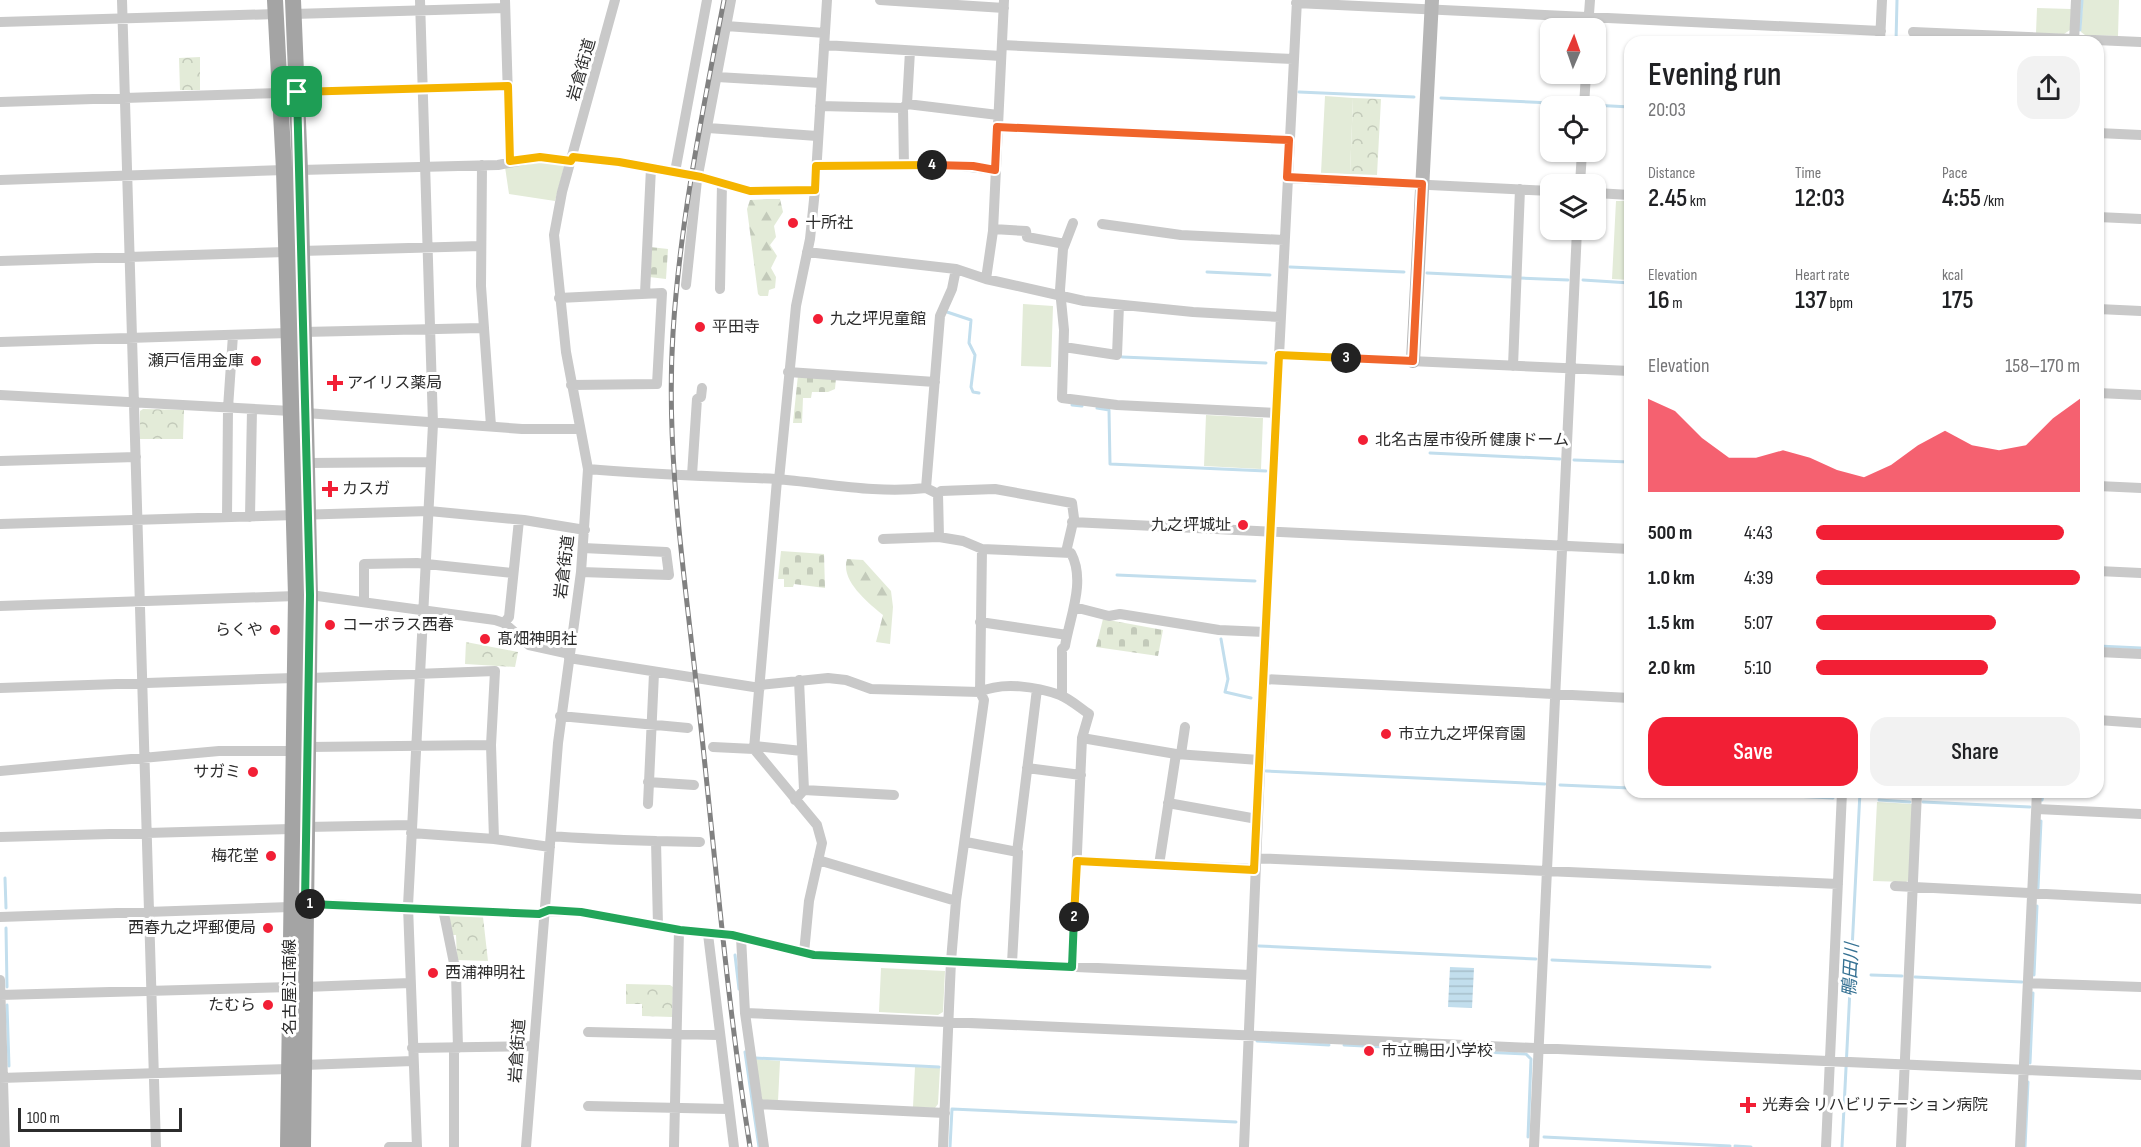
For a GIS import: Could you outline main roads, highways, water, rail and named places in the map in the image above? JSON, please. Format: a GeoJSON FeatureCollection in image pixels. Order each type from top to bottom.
{"type":"FeatureCollection","features":[{"type":"Feature","properties":{"kind":"main road","name":"名古屋江南線"},"geometry":{"type":"LineString","coordinates":[[276,7],[289,93]]}},
{"type":"Feature","properties":{"kind":"main road","name":"名古屋江南線"},"geometry":{"type":"LineString","coordinates":[[293,7],[289,93],[303,595],[298,828],[297,1067],[303,1147]]}},
{"type":"Feature","properties":{"kind":"main road","name":"名古屋江南線"},"geometry":{"type":"LineString","coordinates":[[299,412],[307,463],[302,515]]}},
{"type":"Feature","properties":{"kind":"main road","name":"名古屋江南線"},"geometry":{"type":"LineString","coordinates":[[288,1147],[297,1067]]}},
{"type":"Feature","properties":{"kind":"water"},"geometry":{"type":"Polygon","coordinates":[[[1450,967],[1474,968],[1472,1008],[1448,1007],[1450,967]]]}},
{"type":"Feature","properties":{"kind":"waterway","name":"鴨田川"},"geometry":{"type":"LineString","coordinates":[[1896,36],[1897,0]]}},
{"type":"Feature","properties":{"kind":"waterway"},"geometry":{"type":"LineString","coordinates":[[2080,30],[2082,0]]}},
{"type":"Feature","properties":{"kind":"waterway"},"geometry":{"type":"LineString","coordinates":[[1299,92],[1414,97]]}},
{"type":"Feature","properties":{"kind":"waterway"},"geometry":{"type":"LineString","coordinates":[[1441,98],[1540,102]]}},
{"type":"Feature","properties":{"kind":"waterway"},"geometry":{"type":"LineString","coordinates":[[1606,106],[1624,107]]}},
{"type":"Feature","properties":{"kind":"waterway"},"geometry":{"type":"LineString","coordinates":[[1290,267],[1404,272]]}},
{"type":"Feature","properties":{"kind":"waterway"},"geometry":{"type":"LineString","coordinates":[[1207,272],[1270,275]]}},
{"type":"Feature","properties":{"kind":"waterway"},"geometry":{"type":"LineString","coordinates":[[1427,273],[1511,277]]}},
{"type":"Feature","properties":{"kind":"waterway"},"geometry":{"type":"LineString","coordinates":[[1520,278],[1568,280]]}},
{"type":"Feature","properties":{"kind":"waterway"},"geometry":{"type":"LineString","coordinates":[[1583,280],[1624,283]]}},
{"type":"Feature","properties":{"kind":"waterway"},"geometry":{"type":"LineString","coordinates":[[947,312],[971,320],[969,343],[975,355],[971,387],[973,392],[979,393]]}},
{"type":"Feature","properties":{"kind":"waterway"},"geometry":{"type":"LineString","coordinates":[[1122,357],[1266,363]]}},
{"type":"Feature","properties":{"kind":"waterway"},"geometry":{"type":"LineString","coordinates":[[1072,405],[1082,406]]}},
{"type":"Feature","properties":{"kind":"waterway"},"geometry":{"type":"LineString","coordinates":[[1097,408],[1109,410],[1110,464],[1266,471]]}},
{"type":"Feature","properties":{"kind":"waterway"},"geometry":{"type":"LineString","coordinates":[[1430,453],[1560,459]]}},
{"type":"Feature","properties":{"kind":"waterway"},"geometry":{"type":"LineString","coordinates":[[1574,460],[1624,462]]}},
{"type":"Feature","properties":{"kind":"waterway"},"geometry":{"type":"LineString","coordinates":[[1117,575],[1255,581]]}},
{"type":"Feature","properties":{"kind":"waterway"},"geometry":{"type":"LineString","coordinates":[[1221,639],[1228,679],[1225,692],[1251,698]]}},
{"type":"Feature","properties":{"kind":"waterway"},"geometry":{"type":"LineString","coordinates":[[2104,646],[2141,648]]}},
{"type":"Feature","properties":{"kind":"waterway"},"geometry":{"type":"LineString","coordinates":[[1266,771],[1545,784]]}},
{"type":"Feature","properties":{"kind":"waterway"},"geometry":{"type":"LineString","coordinates":[[1560,785],[1624,788]]}},
{"type":"Feature","properties":{"kind":"waterway","name":"鴨田川"},"geometry":{"type":"LineString","coordinates":[[1842,1147],[1860,798]]}},
{"type":"Feature","properties":{"kind":"waterway"},"geometry":{"type":"LineString","coordinates":[[1879,800],[1910,802]]}},
{"type":"Feature","properties":{"kind":"waterway"},"geometry":{"type":"LineString","coordinates":[[1923,802],[2030,807]]}},
{"type":"Feature","properties":{"kind":"waterway"},"geometry":{"type":"LineString","coordinates":[[2038,888],[2041,821]]}},
{"type":"Feature","properties":{"kind":"waterway"},"geometry":{"type":"LineString","coordinates":[[5,878],[6,908]]}},
{"type":"Feature","properties":{"kind":"waterway"},"geometry":{"type":"LineString","coordinates":[[2034,975],[2037,906]]}},
{"type":"Feature","properties":{"kind":"waterway"},"geometry":{"type":"LineString","coordinates":[[6,928],[7,987]]}},
{"type":"Feature","properties":{"kind":"waterway"},"geometry":{"type":"LineString","coordinates":[[1259,946],[1536,959]]}},
{"type":"Feature","properties":{"kind":"waterway"},"geometry":{"type":"LineString","coordinates":[[735,955],[739,989]]}},
{"type":"Feature","properties":{"kind":"waterway"},"geometry":{"type":"LineString","coordinates":[[1552,960],[1710,967]]}},
{"type":"Feature","properties":{"kind":"waterway"},"geometry":{"type":"LineString","coordinates":[[1871,975],[1902,976]]}},
{"type":"Feature","properties":{"kind":"waterway"},"geometry":{"type":"LineString","coordinates":[[1915,977],[2022,982]]}},
{"type":"Feature","properties":{"kind":"waterway"},"geometry":{"type":"LineString","coordinates":[[2030,1063],[2033,993]]}},
{"type":"Feature","properties":{"kind":"waterway"},"geometry":{"type":"LineString","coordinates":[[7,1005],[9,1066]]}},
{"type":"Feature","properties":{"kind":"waterway"},"geometry":{"type":"LineString","coordinates":[[1257,1041],[1329,1045]]}},
{"type":"Feature","properties":{"kind":"waterway"},"geometry":{"type":"LineString","coordinates":[[1344,1045],[1405,1048]]}},
{"type":"Feature","properties":{"kind":"waterway"},"geometry":{"type":"LineString","coordinates":[[1420,1049],[1446,1050]]}},
{"type":"Feature","properties":{"kind":"waterway"},"geometry":{"type":"LineString","coordinates":[[1461,1051],[1526,1054],[1531,1059],[1528,1137]]}},
{"type":"Feature","properties":{"kind":"waterway"},"geometry":{"type":"LineString","coordinates":[[745,1052],[759,1147]]}},
{"type":"Feature","properties":{"kind":"waterway"},"geometry":{"type":"LineString","coordinates":[[755,1058],[939,1067]]}},
{"type":"Feature","properties":{"kind":"waterway"},"geometry":{"type":"LineString","coordinates":[[2025,1147],[2028,1082]]}},
{"type":"Feature","properties":{"kind":"waterway"},"geometry":{"type":"LineString","coordinates":[[950,1147],[952,1109],[1236,1122]]}},
{"type":"Feature","properties":{"kind":"waterway"},"geometry":{"type":"LineString","coordinates":[[1544,1137],[1730,1146]]}},
{"type":"Feature","properties":{"kind":"waterway"},"geometry":{"type":"LineString","coordinates":[[1735,1146],[1751,1147]]}},
{"type":"Feature","properties":{"kind":"railway"},"geometry":{"type":"LineString","coordinates":[[724,0],[693,165],[681,249],[673,333],[672,427],[678,521],[722,928],[750,1147]]}},
{"type":"Feature","properties":{"kind":"place","name":"十所社"},"geometry":{"type":"Point","coordinates":[793,223]}},
{"type":"Feature","properties":{"kind":"place","name":"九之坪児童館"},"geometry":{"type":"Point","coordinates":[818,319]}},
{"type":"Feature","properties":{"kind":"place","name":"平田寺"},"geometry":{"type":"Point","coordinates":[700,327]}},
{"type":"Feature","properties":{"kind":"place","name":"瀬戸信用金庫"},"geometry":{"type":"Point","coordinates":[256,361]}},
{"type":"Feature","properties":{"kind":"place","name":"アイリス薬局"},"geometry":{"type":"Point","coordinates":[335,383]}},
{"type":"Feature","properties":{"kind":"place","name":"北名古屋市役所 健康ドーム"},"geometry":{"type":"Point","coordinates":[1363,440]}},
{"type":"Feature","properties":{"kind":"place","name":"カスガ"},"geometry":{"type":"Point","coordinates":[330,489]}},
{"type":"Feature","properties":{"kind":"place","name":"九之坪城址"},"geometry":{"type":"Point","coordinates":[1243,525]}},
{"type":"Feature","properties":{"kind":"place","name":"コーポラス西春"},"geometry":{"type":"Point","coordinates":[330,625]}},
{"type":"Feature","properties":{"kind":"place","name":"らくや"},"geometry":{"type":"Point","coordinates":[275,630]}},
{"type":"Feature","properties":{"kind":"place","name":"髙畑神明社"},"geometry":{"type":"Point","coordinates":[485,639]}},
{"type":"Feature","properties":{"kind":"place","name":"市立九之坪保育園"},"geometry":{"type":"Point","coordinates":[1386,734]}},
{"type":"Feature","properties":{"kind":"place","name":"サガミ"},"geometry":{"type":"Point","coordinates":[253,772]}},
{"type":"Feature","properties":{"kind":"place","name":"梅花堂"},"geometry":{"type":"Point","coordinates":[271,856]}},
{"type":"Feature","properties":{"kind":"place","name":"西春九之坪郵便局"},"geometry":{"type":"Point","coordinates":[268,928]}},
{"type":"Feature","properties":{"kind":"place","name":"西浦神明社"},"geometry":{"type":"Point","coordinates":[433,973]}},
{"type":"Feature","properties":{"kind":"place","name":"たむら"},"geometry":{"type":"Point","coordinates":[268,1005]}},
{"type":"Feature","properties":{"kind":"place","name":"市立鴨田小学校"},"geometry":{"type":"Point","coordinates":[1369,1051]}},
{"type":"Feature","properties":{"kind":"place","name":"光寿会 リハビリテーション病院"},"geometry":{"type":"Point","coordinates":[1748,1105]}}]}
